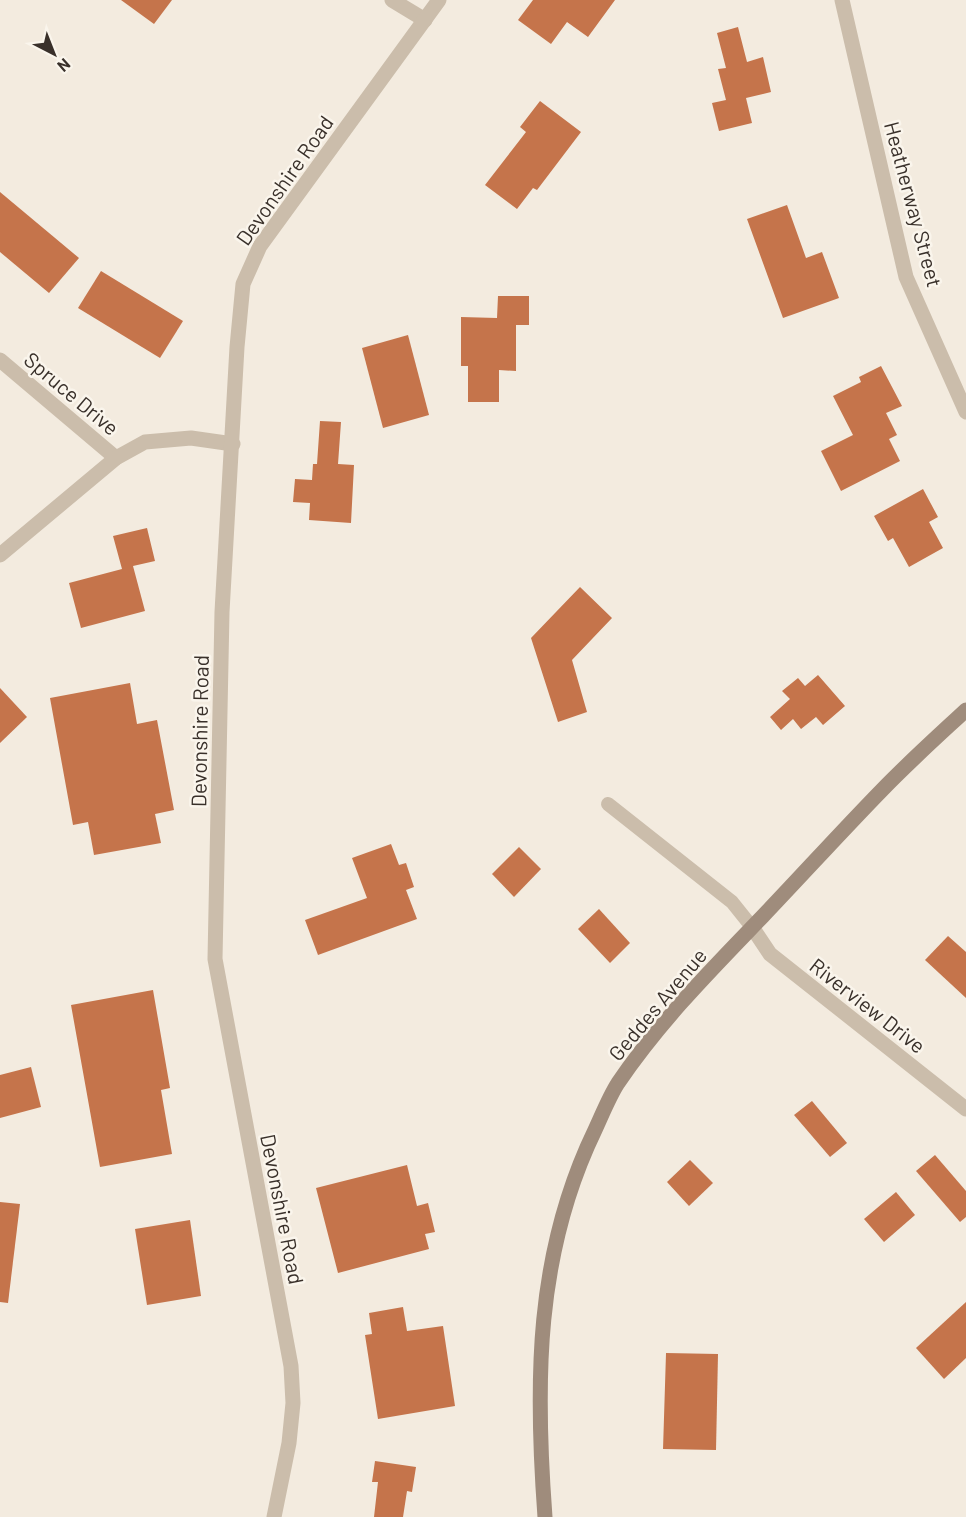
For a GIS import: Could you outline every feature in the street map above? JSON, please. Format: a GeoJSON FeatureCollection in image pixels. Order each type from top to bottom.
{"type":"FeatureCollection","features":[{"type":"Feature","properties":{"kind":"main road","name":"Geddes Avenue"},"geometry":{"type":"LineString","coordinates":[[545,1517],[539,1390],[541,1332],[549,1275],[563,1212],[585,1149],[616,1086],[650,1038],[678,1005],[884,788],[966,710]]}},
{"type":"Feature","properties":{"kind":"street"},"geometry":{"type":"LineString","coordinates":[[392,0],[425,20]]}},
{"type":"Feature","properties":{"kind":"street","name":"Devonshire Road"},"geometry":{"type":"LineString","coordinates":[[274,1517],[289,1443],[294,1402],[291,1366],[215,959],[222,612],[237,347],[243,284],[260,246],[439,0]]}},
{"type":"Feature","properties":{"kind":"street","name":"Heatherway Street"},"geometry":{"type":"LineString","coordinates":[[842,0],[906,276],[966,412]]}},
{"type":"Feature","properties":{"kind":"street","name":"Spruce Drive"},"geometry":{"type":"LineString","coordinates":[[0,360],[116,458]]}},
{"type":"Feature","properties":{"kind":"street"},"geometry":{"type":"LineString","coordinates":[[0,555],[116,458],[145,442],[191,438],[233,444]]}},
{"type":"Feature","properties":{"kind":"street","name":"Riverview Drive"},"geometry":{"type":"LineString","coordinates":[[752,927],[770,954],[966,1109]]}},
{"type":"Feature","properties":{"kind":"lane"},"geometry":{"type":"LineString","coordinates":[[608,804],[732,902],[752,927]]}},
{"type":"Feature","properties":{"kind":"building"},"geometry":{"type":"Polygon","coordinates":[[[121,0],[172,0],[154,24],[121,0]]]}},
{"type":"Feature","properties":{"kind":"building"},"geometry":{"type":"Polygon","coordinates":[[[533,0],[615,0],[588,37],[567,22],[551,44],[518,20],[533,0]]]}},
{"type":"Feature","properties":{"kind":"building"},"geometry":{"type":"Polygon","coordinates":[[[738,27],[747,62],[763,57],[771,92],[746,98],[752,123],[719,131],[712,103],[726,100],[718,69],[726,68],[717,33],[738,27]]]}},
{"type":"Feature","properties":{"kind":"building"},"geometry":{"type":"Polygon","coordinates":[[[540,101],[581,132],[537,190],[533,188],[517,209],[485,185],[526,132],[520,127],[540,101]]]}},
{"type":"Feature","properties":{"kind":"building"},"geometry":{"type":"Polygon","coordinates":[[[0,192],[79,258],[49,293],[0,252],[0,192]]]}},
{"type":"Feature","properties":{"kind":"building"},"geometry":{"type":"Polygon","coordinates":[[[787,205],[806,258],[822,252],[839,298],[783,318],[747,219],[787,205]]]}},
{"type":"Feature","properties":{"kind":"building"},"geometry":{"type":"Polygon","coordinates":[[[101,271],[183,321],[160,358],[78,308],[101,271]]]}},
{"type":"Feature","properties":{"kind":"building"},"geometry":{"type":"Polygon","coordinates":[[[498,296],[529,296],[529,325],[516,325],[516,371],[499,370],[499,402],[468,402],[468,366],[461,366],[461,317],[497,318],[498,296]]]}},
{"type":"Feature","properties":{"kind":"building"},"geometry":{"type":"Polygon","coordinates":[[[408,335],[429,415],[383,428],[362,348],[408,335]]]}},
{"type":"Feature","properties":{"kind":"building"},"geometry":{"type":"Polygon","coordinates":[[[881,366],[902,406],[886,413],[897,435],[889,439],[900,461],[841,491],[821,451],[853,435],[833,396],[861,382],[859,377],[881,366]]]}},
{"type":"Feature","properties":{"kind":"building"},"geometry":{"type":"Polygon","coordinates":[[[320,421],[341,422],[338,464],[354,465],[351,523],[309,520],[310,503],[293,502],[295,479],[312,480],[313,464],[317,464],[320,421]]]}},
{"type":"Feature","properties":{"kind":"building"},"geometry":{"type":"Polygon","coordinates":[[[923,489],[938,517],[929,522],[943,548],[909,567],[893,538],[888,541],[874,516],[923,489]]]}},
{"type":"Feature","properties":{"kind":"building"},"geometry":{"type":"Polygon","coordinates":[[[147,528],[155,561],[133,566],[145,611],[81,628],[69,583],[122,569],[113,536],[147,528]]]}},
{"type":"Feature","properties":{"kind":"building"},"geometry":{"type":"Polygon","coordinates":[[[580,587],[612,618],[572,660],[587,712],[558,722],[531,638],[580,587]]]}},
{"type":"Feature","properties":{"kind":"building"},"geometry":{"type":"Polygon","coordinates":[[[818,675],[845,706],[823,725],[816,717],[801,729],[793,719],[781,730],[770,717],[790,699],[782,691],[798,678],[805,686],[818,675]]]}},
{"type":"Feature","properties":{"kind":"building"},"geometry":{"type":"Polygon","coordinates":[[[130,683],[137,724],[157,720],[174,810],[155,814],[161,843],[94,855],[88,822],[73,825],[50,698],[130,683]]]}},
{"type":"Feature","properties":{"kind":"building"},"geometry":{"type":"Polygon","coordinates":[[[0,688],[27,717],[0,743],[0,688]]]}},
{"type":"Feature","properties":{"kind":"building"},"geometry":{"type":"Polygon","coordinates":[[[391,844],[399,865],[406,863],[414,887],[406,890],[417,919],[318,955],[305,920],[367,898],[352,858],[391,844]]]}},
{"type":"Feature","properties":{"kind":"building"},"geometry":{"type":"Polygon","coordinates":[[[519,847],[541,869],[514,897],[492,874],[519,847]]]}},
{"type":"Feature","properties":{"kind":"building"},"geometry":{"type":"Polygon","coordinates":[[[599,909],[630,943],[610,963],[578,929],[599,909]]]}},
{"type":"Feature","properties":{"kind":"building"},"geometry":{"type":"Polygon","coordinates":[[[948,936],[966,952],[966,998],[925,960],[948,936]]]}},
{"type":"Feature","properties":{"kind":"building"},"geometry":{"type":"Polygon","coordinates":[[[153,990],[170,1088],[161,1090],[172,1154],[100,1167],[71,1005],[153,990]]]}},
{"type":"Feature","properties":{"kind":"building"},"geometry":{"type":"Polygon","coordinates":[[[31,1067],[41,1107],[0,1118],[0,1075],[31,1067]]]}},
{"type":"Feature","properties":{"kind":"building"},"geometry":{"type":"Polygon","coordinates":[[[812,1101],[847,1143],[830,1157],[794,1115],[812,1101]]]}},
{"type":"Feature","properties":{"kind":"building"},"geometry":{"type":"Polygon","coordinates":[[[935,1155],[966,1191],[966,1217],[960,1222],[916,1171],[935,1155]]]}},
{"type":"Feature","properties":{"kind":"building"},"geometry":{"type":"Polygon","coordinates":[[[690,1160],[713,1183],[689,1206],[667,1182],[690,1160]]]}},
{"type":"Feature","properties":{"kind":"building"},"geometry":{"type":"Polygon","coordinates":[[[407,1165],[417,1206],[428,1203],[435,1232],[425,1234],[429,1249],[338,1273],[316,1188],[407,1165]]]}},
{"type":"Feature","properties":{"kind":"building"},"geometry":{"type":"Polygon","coordinates":[[[896,1192],[915,1215],[884,1242],[864,1219],[896,1192]]]}},
{"type":"Feature","properties":{"kind":"building"},"geometry":{"type":"Polygon","coordinates":[[[0,1202],[20,1204],[8,1303],[0,1302],[0,1202]]]}},
{"type":"Feature","properties":{"kind":"building"},"geometry":{"type":"Polygon","coordinates":[[[190,1220],[201,1296],[147,1305],[135,1229],[190,1220]]]}},
{"type":"Feature","properties":{"kind":"building"},"geometry":{"type":"Polygon","coordinates":[[[966,1302],[966,1358],[944,1379],[916,1348],[966,1302]]]}},
{"type":"Feature","properties":{"kind":"building"},"geometry":{"type":"Polygon","coordinates":[[[403,1307],[407,1331],[443,1326],[455,1406],[378,1419],[365,1335],[372,1334],[369,1313],[403,1307]]]}},
{"type":"Feature","properties":{"kind":"building"},"geometry":{"type":"Polygon","coordinates":[[[666,1353],[718,1354],[716,1450],[663,1449],[666,1353]]]}},
{"type":"Feature","properties":{"kind":"building"},"geometry":{"type":"Polygon","coordinates":[[[375,1461],[416,1467],[412,1492],[407,1491],[403,1517],[374,1517],[378,1482],[372,1482],[375,1461]]]}}]}
